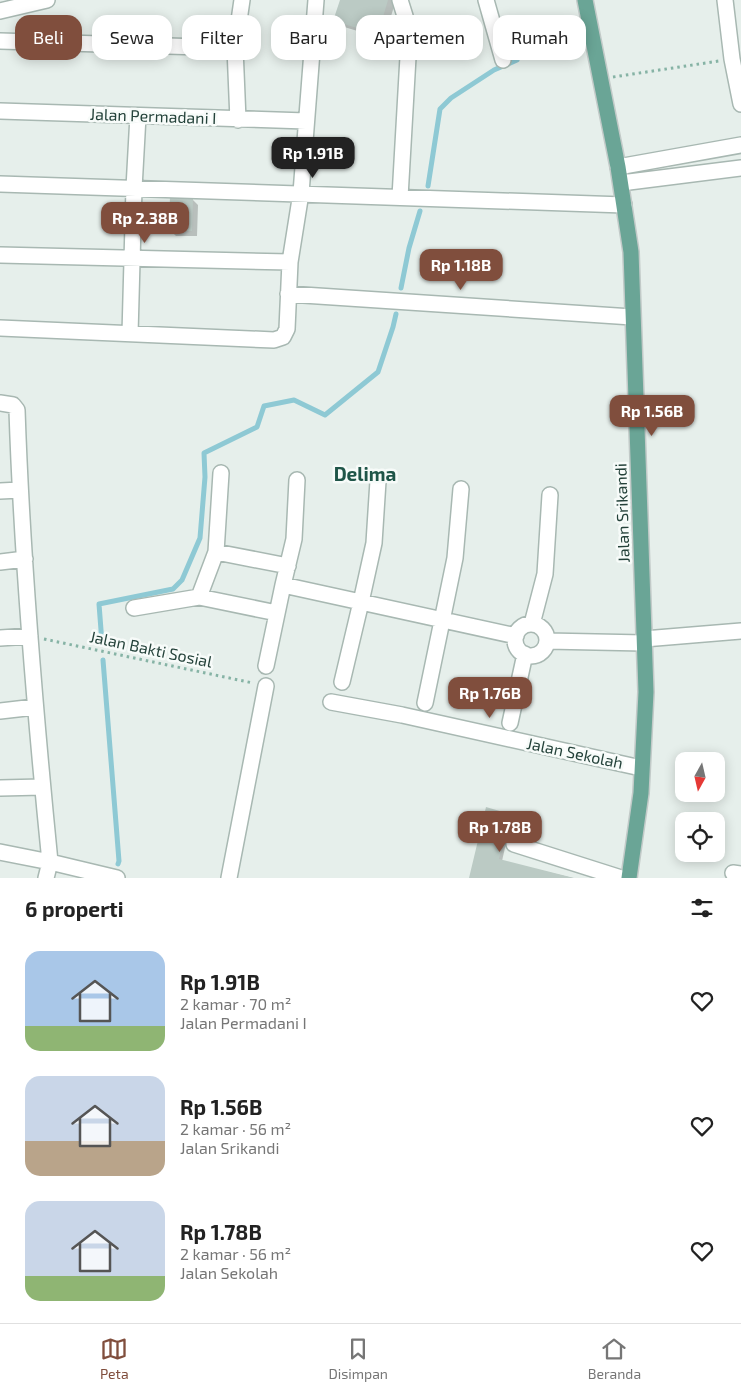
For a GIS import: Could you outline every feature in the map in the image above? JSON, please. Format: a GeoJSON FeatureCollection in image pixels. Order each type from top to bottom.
{"type":"FeatureCollection","features":[{"type":"Feature","properties":{"kind":"main road","name":"Jalan Srikandi"},"geometry":{"type":"LineString","coordinates":[[585,0],[621,183],[631,252],[646,692],[641,793],[629,878]]}},
{"type":"Feature","properties":{"kind":"street"},"geometry":{"type":"LineString","coordinates":[[0,11],[47,0]]}},
{"type":"Feature","properties":{"kind":"street"},"geometry":{"type":"LineString","coordinates":[[240,15],[242,0]]}},
{"type":"Feature","properties":{"kind":"street"},"geometry":{"type":"LineString","coordinates":[[0,328],[274,340],[283,337],[287,328],[290,262],[301,193],[316,0]]}},
{"type":"Feature","properties":{"kind":"street"},"geometry":{"type":"LineString","coordinates":[[400,0],[405,16],[408,57],[400,197]]}},
{"type":"Feature","properties":{"kind":"street"},"geometry":{"type":"LineString","coordinates":[[486,0],[493,25]]}},
{"type":"Feature","properties":{"kind":"street"},"geometry":{"type":"LineString","coordinates":[[725,0],[737,58],[741,104]]}},
{"type":"Feature","properties":{"kind":"street"},"geometry":{"type":"LineString","coordinates":[[0,41],[182,46]]}},
{"type":"Feature","properties":{"kind":"street"},"geometry":{"type":"LineString","coordinates":[[236,60],[238,120]]}},
{"type":"Feature","properties":{"kind":"street","name":"Jalan Permadani I"},"geometry":{"type":"LineString","coordinates":[[0,111],[306,121]]}},
{"type":"Feature","properties":{"kind":"street"},"geometry":{"type":"LineString","coordinates":[[130,334],[138,116]]}},
{"type":"Feature","properties":{"kind":"street"},"geometry":{"type":"LineString","coordinates":[[618,167],[741,144]]}},
{"type":"Feature","properties":{"kind":"street"},"geometry":{"type":"LineString","coordinates":[[621,183],[741,168]]}},
{"type":"Feature","properties":{"kind":"street"},"geometry":{"type":"LineString","coordinates":[[0,184],[624,205]]}},
{"type":"Feature","properties":{"kind":"street"},"geometry":{"type":"LineString","coordinates":[[0,255],[290,262]]}},
{"type":"Feature","properties":{"kind":"street"},"geometry":{"type":"LineString","coordinates":[[288,294],[632,318]]}},
{"type":"Feature","properties":{"kind":"street"},"geometry":{"type":"LineString","coordinates":[[0,403],[13,405],[18,410],[24,559],[35,707],[50,862],[46,878]]}},
{"type":"Feature","properties":{"kind":"street"},"geometry":{"type":"LineString","coordinates":[[199,597],[216,552],[221,473]]}},
{"type":"Feature","properties":{"kind":"street"},"geometry":{"type":"LineString","coordinates":[[266,666],[294,539],[297,480]]}},
{"type":"Feature","properties":{"kind":"street"},"geometry":{"type":"LineString","coordinates":[[342,682],[362,602],[374,543],[378,481]]}},
{"type":"Feature","properties":{"kind":"street"},"geometry":{"type":"LineString","coordinates":[[425,703],[455,558],[461,488]]}},
{"type":"Feature","properties":{"kind":"street"},"geometry":{"type":"LineString","coordinates":[[0,492],[20,490]]}},
{"type":"Feature","properties":{"kind":"street"},"geometry":{"type":"LineString","coordinates":[[532,624],[545,574],[550,495]]}},
{"type":"Feature","properties":{"kind":"street"},"geometry":{"type":"LineString","coordinates":[[216,552],[288,566]]}},
{"type":"Feature","properties":{"kind":"street"},"geometry":{"type":"LineString","coordinates":[[0,562],[24,559]]}},
{"type":"Feature","properties":{"kind":"street"},"geometry":{"type":"LineString","coordinates":[[283,585],[516,636]]}},
{"type":"Feature","properties":{"kind":"street"},"geometry":{"type":"LineString","coordinates":[[134,608],[199,597],[277,614]]}},
{"type":"Feature","properties":{"kind":"street"},"geometry":{"type":"LineString","coordinates":[[532,624],[542,628],[547,636],[546,646],[540,653],[525,654],[517,646],[516,636],[522,627],[532,624]]}},
{"type":"Feature","properties":{"kind":"street"},"geometry":{"type":"LineString","coordinates":[[547,641],[644,641],[741,631]]}},
{"type":"Feature","properties":{"kind":"street"},"geometry":{"type":"LineString","coordinates":[[0,638],[30,636]]}},
{"type":"Feature","properties":{"kind":"street"},"geometry":{"type":"LineString","coordinates":[[510,723],[525,654]]}},
{"type":"Feature","properties":{"kind":"street"},"geometry":{"type":"LineString","coordinates":[[229,878],[266,686]]}},
{"type":"Feature","properties":{"kind":"street","name":"Jalan Sekolah"},"geometry":{"type":"LineString","coordinates":[[332,702],[402,714],[641,768]]}},
{"type":"Feature","properties":{"kind":"street"},"geometry":{"type":"LineString","coordinates":[[0,711],[35,707]]}},
{"type":"Feature","properties":{"kind":"street"},"geometry":{"type":"LineString","coordinates":[[0,788],[42,786]]}},
{"type":"Feature","properties":{"kind":"street"},"geometry":{"type":"LineString","coordinates":[[514,844],[620,878]]}},
{"type":"Feature","properties":{"kind":"street"},"geometry":{"type":"LineString","coordinates":[[0,852],[117,878]]}},
{"type":"Feature","properties":{"kind":"path"},"geometry":{"type":"LineString","coordinates":[[600,79],[737,58]]}},
{"type":"Feature","properties":{"kind":"path","name":"Jalan Bakti Sosial"},"geometry":{"type":"LineString","coordinates":[[30,636],[266,686]]}},
{"type":"Feature","properties":{"kind":"building"},"geometry":{"type":"Polygon","coordinates":[[[340,0],[388,0],[384,15],[356,15],[356,28],[346,25],[346,15],[335,15],[340,0]]]}},
{"type":"Feature","properties":{"kind":"building"},"geometry":{"type":"Polygon","coordinates":[[[170,195],[193,198],[192,231],[169,231],[170,195]]]}},
{"type":"Feature","properties":{"kind":"building"},"geometry":{"type":"Polygon","coordinates":[[[486,807],[510,814],[499,859],[574,878],[469,878],[486,807]]]}},
{"type":"Feature","properties":{"kind":"waterway"},"geometry":{"type":"LineString","coordinates":[[428,186],[440,109],[451,98],[494,70],[517,60]]}},
{"type":"Feature","properties":{"kind":"waterway"},"geometry":{"type":"LineString","coordinates":[[401,288],[409,248],[420,211]]}},
{"type":"Feature","properties":{"kind":"waterway"},"geometry":{"type":"LineString","coordinates":[[102,643],[99,604],[173,589],[182,580],[200,538],[205,477],[204,453],[257,427],[264,406],[294,400],[325,415],[378,372],[396,314]]}},
{"type":"Feature","properties":{"kind":"waterway"},"geometry":{"type":"LineString","coordinates":[[103,660],[118,864]]}},
{"type":"Feature","properties":{"kind":"district","name":"Delima"},"geometry":{"type":"Point","coordinates":[365,474]}}]}
